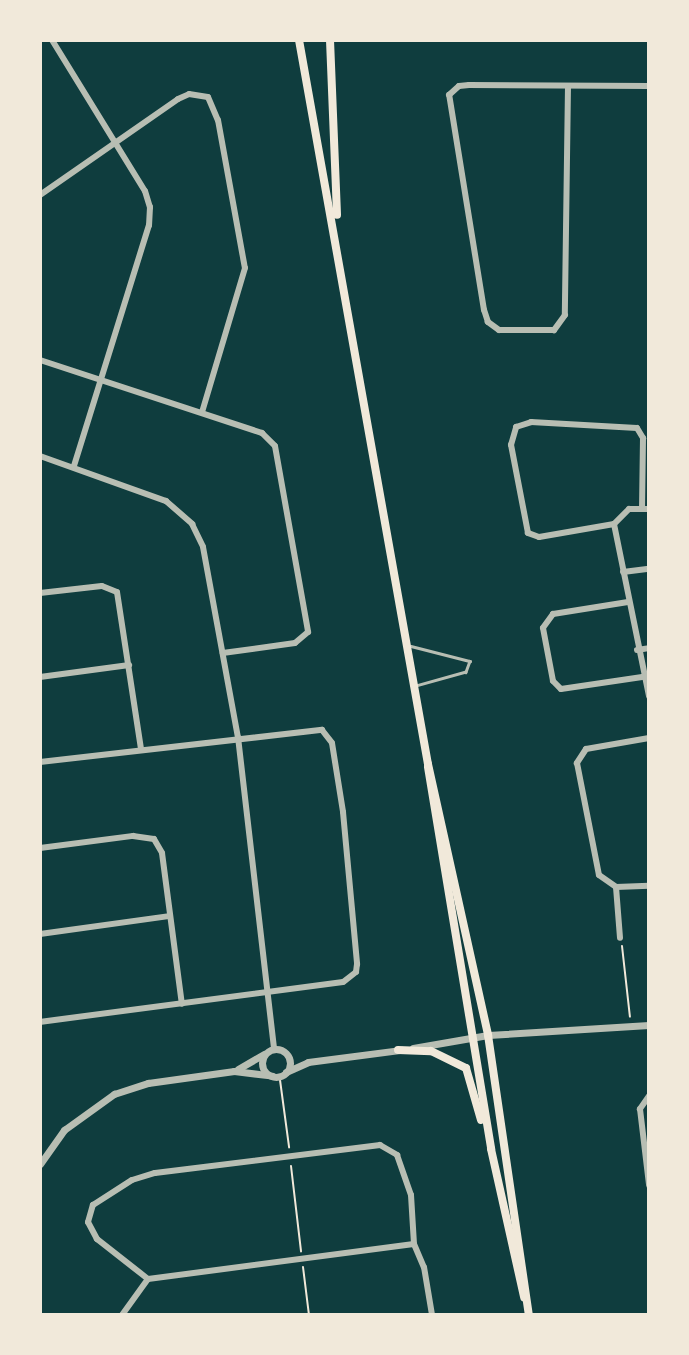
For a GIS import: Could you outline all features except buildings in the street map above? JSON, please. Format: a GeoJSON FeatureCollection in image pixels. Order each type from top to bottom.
{"type":"FeatureCollection","features":[{"type":"Feature","properties":{"kind":"main road"},"geometry":{"type":"LineString","coordinates":[[299,40],[339,250],[428,764],[488,1035],[529,1314]]}},
{"type":"Feature","properties":{"kind":"main road"},"geometry":{"type":"LineString","coordinates":[[330,40],[339,250]]}},
{"type":"Feature","properties":{"kind":"main road"},"geometry":{"type":"LineString","coordinates":[[428,764],[427,780],[474,1038],[491,1149]]}},
{"type":"Feature","properties":{"kind":"main road"},"geometry":{"type":"LineString","coordinates":[[398,1050],[431,1051],[466,1068],[491,1149],[529,1314]]}},
{"type":"Feature","properties":{"kind":"street"},"geometry":{"type":"LineString","coordinates":[[52,40],[145,191],[149,216],[74,466]]}},
{"type":"Feature","properties":{"kind":"street"},"geometry":{"type":"LineString","coordinates":[[568,86],[565,315],[554,330],[499,330],[488,322],[484,310],[449,95],[459,86],[469,85],[649,86]]}},
{"type":"Feature","properties":{"kind":"street"},"geometry":{"type":"LineString","coordinates":[[40,195],[178,99],[189,94],[208,97],[218,120],[245,268],[202,412]]}},
{"type":"Feature","properties":{"kind":"street"},"geometry":{"type":"LineString","coordinates":[[40,360],[262,433],[275,446],[309,632],[295,643],[223,653]]}},
{"type":"Feature","properties":{"kind":"street"},"geometry":{"type":"LineString","coordinates":[[614,524],[539,537],[528,533],[511,445],[516,427],[531,422],[637,428],[643,438],[645,509],[620,514],[614,524],[642,677],[649,696]]}},
{"type":"Feature","properties":{"kind":"street"},"geometry":{"type":"LineString","coordinates":[[40,456],[151,493],[192,524],[203,547],[238,737],[269,992],[270,1051],[262,1065],[279,1074]]}},
{"type":"Feature","properties":{"kind":"street"},"geometry":{"type":"LineString","coordinates":[[623,572],[649,569]]}},
{"type":"Feature","properties":{"kind":"street"},"geometry":{"type":"LineString","coordinates":[[40,593],[102,586],[117,592],[141,748]]}},
{"type":"Feature","properties":{"kind":"street"},"geometry":{"type":"LineString","coordinates":[[628,602],[553,614],[543,628],[553,681],[561,689],[642,677]]}},
{"type":"Feature","properties":{"kind":"street"},"geometry":{"type":"LineString","coordinates":[[637,650],[649,648]]}},
{"type":"Feature","properties":{"kind":"street"},"geometry":{"type":"LineString","coordinates":[[40,677],[130,665]]}},
{"type":"Feature","properties":{"kind":"street"},"geometry":{"type":"LineString","coordinates":[[40,762],[141,748],[322,730],[332,743],[343,812],[356,972],[343,982],[40,1022]]}},
{"type":"Feature","properties":{"kind":"street"},"geometry":{"type":"LineString","coordinates":[[649,738],[586,749],[577,757],[599,875],[616,887],[649,886]]}},
{"type":"Feature","properties":{"kind":"street"},"geometry":{"type":"LineString","coordinates":[[40,848],[133,836],[154,839],[162,853],[182,1003]]}},
{"type":"Feature","properties":{"kind":"street"},"geometry":{"type":"LineString","coordinates":[[616,887],[621,938]]}},
{"type":"Feature","properties":{"kind":"street"},"geometry":{"type":"LineString","coordinates":[[40,934],[169,916]]}},
{"type":"Feature","properties":{"kind":"street"},"geometry":{"type":"LineString","coordinates":[[40,1164],[64,1130],[114,1094],[148,1083],[234,1071],[279,1074],[308,1062],[488,1035],[649,1025]]}},
{"type":"Feature","properties":{"kind":"street"},"geometry":{"type":"LineString","coordinates":[[234,1071],[270,1051],[308,1062]]}},
{"type":"Feature","properties":{"kind":"street"},"geometry":{"type":"LineString","coordinates":[[279,1074],[286,1054]]}},
{"type":"Feature","properties":{"kind":"street"},"geometry":{"type":"LineString","coordinates":[[649,1096],[640,1109],[649,1185]]}},
{"type":"Feature","properties":{"kind":"street"},"geometry":{"type":"LineString","coordinates":[[148,1279],[90,1230],[89,1213],[100,1199],[155,1172],[368,1145],[390,1148],[403,1169],[411,1195],[414,1244],[424,1267],[432,1315]]}},
{"type":"Feature","properties":{"kind":"street"},"geometry":{"type":"LineString","coordinates":[[122,1315],[148,1279],[414,1244]]}},
{"type":"Feature","properties":{"kind":"lane"},"geometry":{"type":"LineString","coordinates":[[407,646],[470,661],[466,672],[415,686]]}},
{"type":"Feature","properties":{"kind":"path"},"geometry":{"type":"LineString","coordinates":[[621,938],[631,1026]]}},
{"type":"Feature","properties":{"kind":"path"},"geometry":{"type":"LineString","coordinates":[[279,1074],[309,1315]]}}]}
